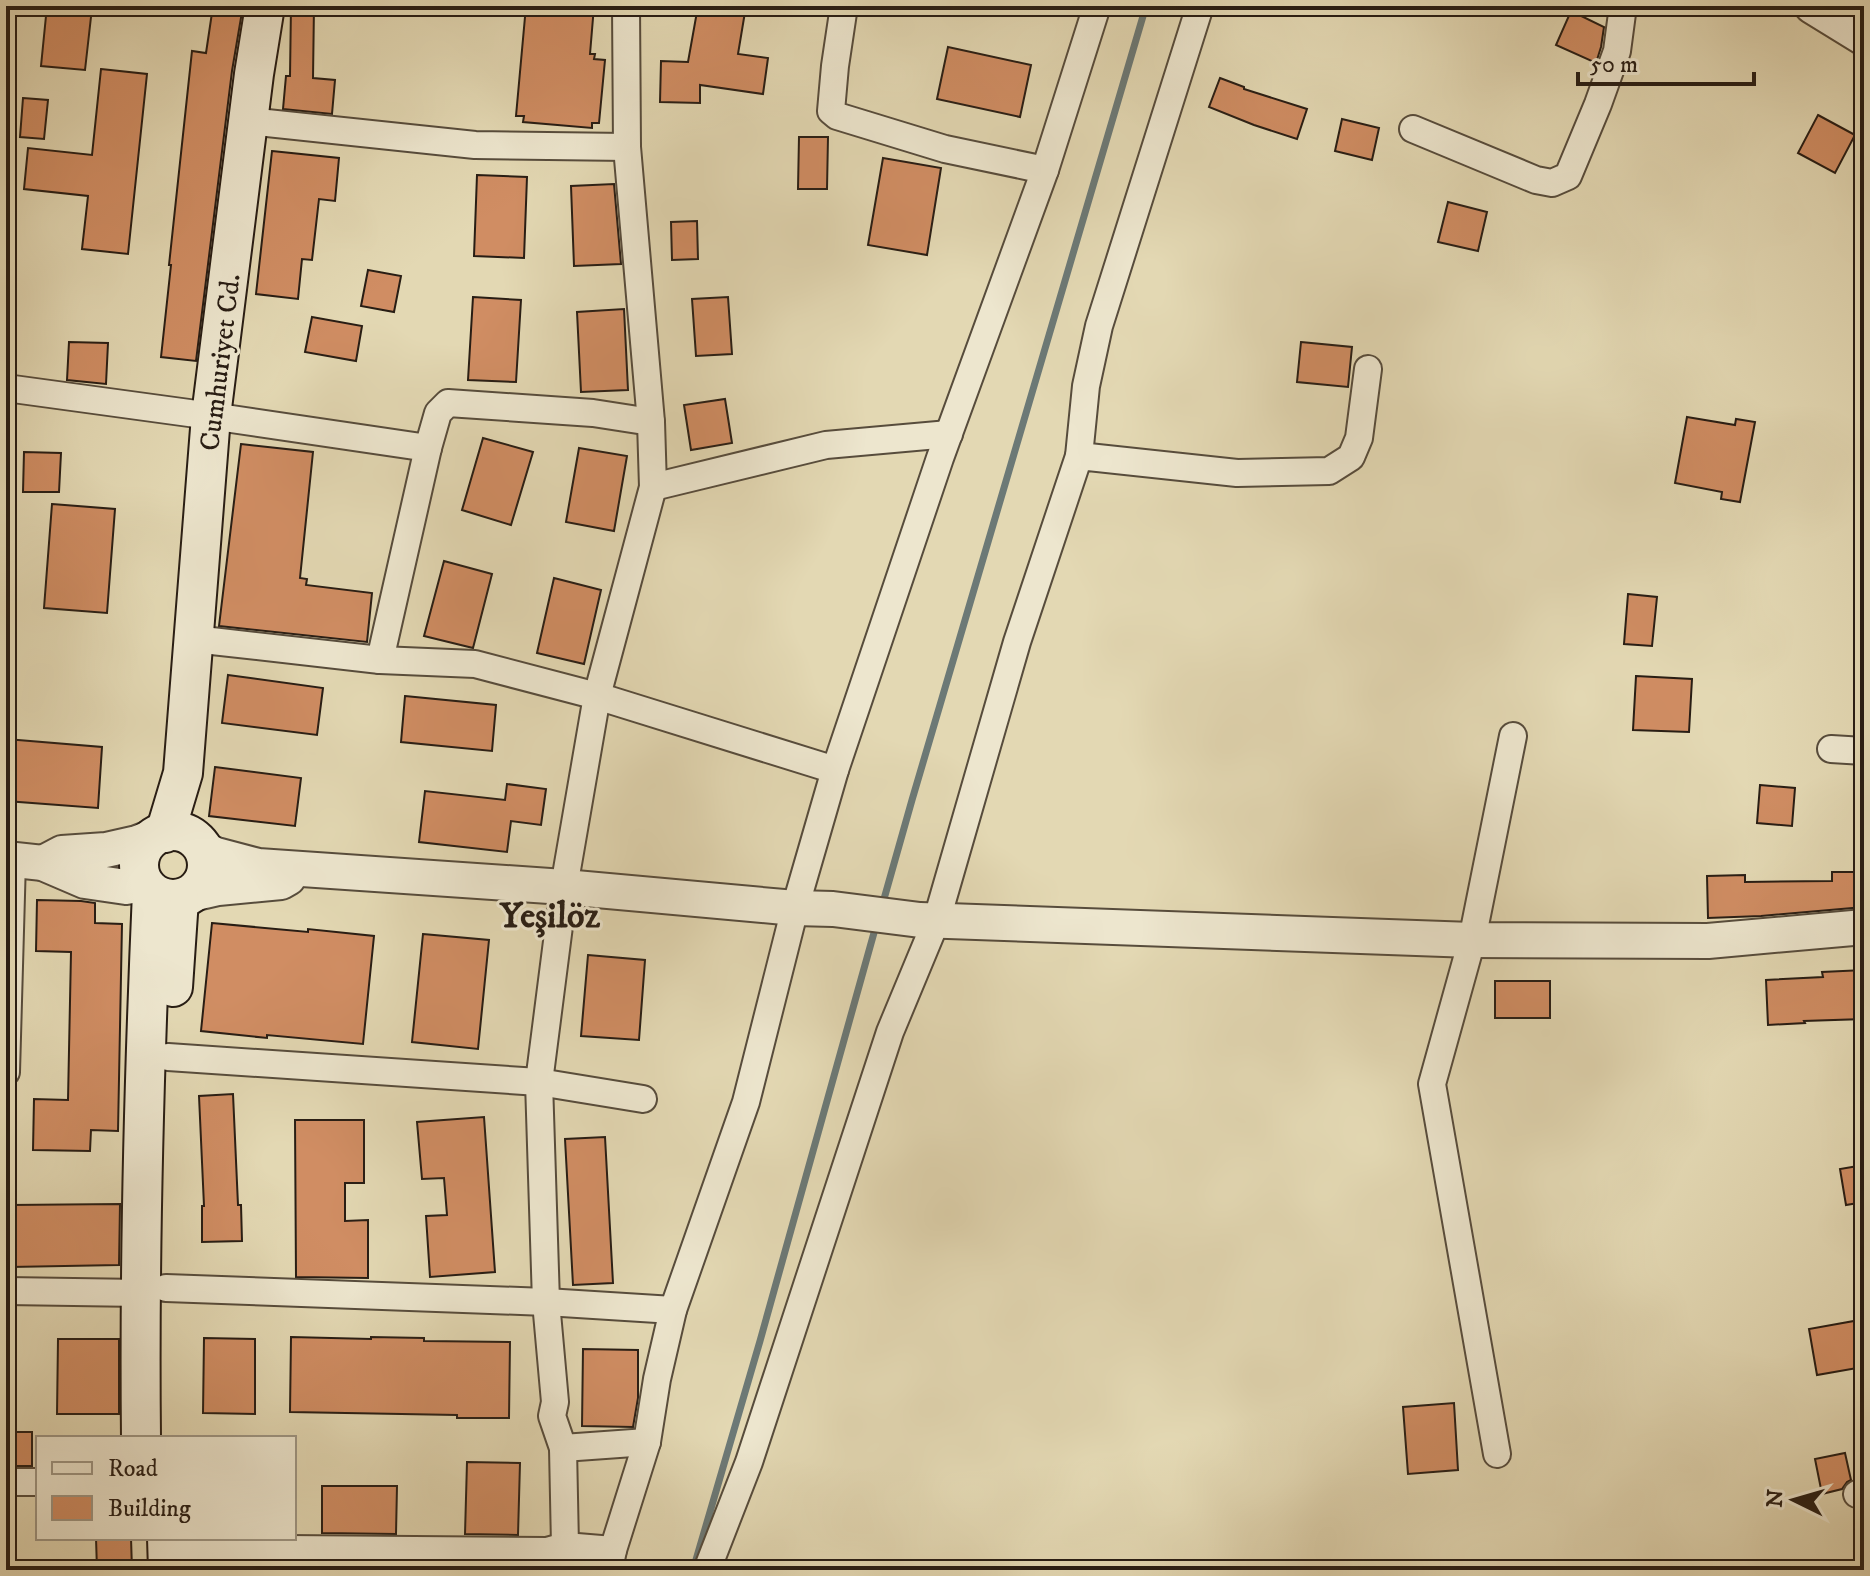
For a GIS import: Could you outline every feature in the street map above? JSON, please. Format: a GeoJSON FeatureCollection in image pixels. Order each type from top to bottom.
{"type":"FeatureCollection","features":[{"type":"Feature","properties":{"kind":"main road","name":"Cumhuriyet Cd."},"geometry":{"type":"LineString","coordinates":[[167,892],[202,884],[207,870],[206,855],[182,840],[197,828],[196,774],[186,719],[211,416],[265,6]]}},
{"type":"Feature","properties":{"kind":"main road"},"geometry":{"type":"LineString","coordinates":[[167,892],[141,875],[141,856],[151,839],[182,840]]}},
{"type":"Feature","properties":{"kind":"main road"},"geometry":{"type":"LineString","coordinates":[[141,1436],[168,1057],[167,892]]}},
{"type":"Feature","properties":{"kind":"main road"},"geometry":{"type":"LineString","coordinates":[[165,1436],[153,1291],[145,1055],[167,892]]}},
{"type":"Feature","properties":{"kind":"street"},"geometry":{"type":"LineString","coordinates":[[565,1546],[563,1448],[552,1416],[555,1402],[546,1302],[539,1082],[564,887],[597,696],[653,487],[651,422],[627,147],[626,6]]}},
{"type":"Feature","properties":{"kind":"street"},"geometry":{"type":"LineString","coordinates":[[844,6],[831,111],[837,116],[945,149],[1045,170]]}},
{"type":"Feature","properties":{"kind":"street"},"geometry":{"type":"LineString","coordinates":[[158,1553],[547,1551],[565,1546],[611,1560],[647,1442],[673,1310],[746,1102],[795,908],[835,770],[949,434],[1045,170],[1097,6]]}},
{"type":"Feature","properties":{"kind":"street"},"geometry":{"type":"LineString","coordinates":[[707,1570],[749,1462],[1079,456],[1086,386],[1099,326],[1200,6]]}},
{"type":"Feature","properties":{"kind":"street"},"geometry":{"type":"LineString","coordinates":[[1413,129],[1536,180],[1552,183],[1568,176],[1617,51],[1623,6]]}},
{"type":"Feature","properties":{"kind":"street"},"geometry":{"type":"LineString","coordinates":[[1812,6],[1864,38]]}},
{"type":"Feature","properties":{"kind":"street"},"geometry":{"type":"LineString","coordinates":[[248,121],[475,145],[627,147]]}},
{"type":"Feature","properties":{"kind":"street"},"geometry":{"type":"LineString","coordinates":[[1079,456],[1237,473],[1329,471],[1351,457],[1359,438],[1368,369]]}},
{"type":"Feature","properties":{"kind":"street"},"geometry":{"type":"LineString","coordinates":[[6,388],[428,448]]}},
{"type":"Feature","properties":{"kind":"street"},"geometry":{"type":"LineString","coordinates":[[380,660],[428,448],[438,413],[448,403],[593,413],[651,422]]}},
{"type":"Feature","properties":{"kind":"street"},"geometry":{"type":"LineString","coordinates":[[653,487],[826,445],[949,434]]}},
{"type":"Feature","properties":{"kind":"street"},"geometry":{"type":"LineString","coordinates":[[194,639],[380,660],[475,664],[597,696],[835,770]]}},
{"type":"Feature","properties":{"kind":"street"},"geometry":{"type":"LineString","coordinates":[[1497,1454],[1432,1084],[1472,940],[1513,736]]}},
{"type":"Feature","properties":{"kind":"street"},"geometry":{"type":"LineString","coordinates":[[1831,749],[1864,751]]}},
{"type":"Feature","properties":{"kind":"street"},"geometry":{"type":"LineString","coordinates":[[20,861],[137,843],[182,840],[216,855],[258,866],[564,887],[928,919],[1472,940],[1708,941],[1864,927]]}},
{"type":"Feature","properties":{"kind":"street"},"geometry":{"type":"LineString","coordinates":[[20,861],[85,881],[167,892],[281,882],[302,870]]}},
{"type":"Feature","properties":{"kind":"street"},"geometry":{"type":"LineString","coordinates":[[6,1072],[20,861]]}},
{"type":"Feature","properties":{"kind":"street"},"geometry":{"type":"LineString","coordinates":[[168,1057],[539,1082],[643,1099]]}},
{"type":"Feature","properties":{"kind":"street"},"geometry":{"type":"LineString","coordinates":[[6,1291],[153,1291],[546,1302],[673,1310]]}},
{"type":"Feature","properties":{"kind":"street"},"geometry":{"type":"LineString","coordinates":[[563,1448],[647,1442]]}},
{"type":"Feature","properties":{"kind":"street"},"geometry":{"type":"LineString","coordinates":[[6,1482],[36,1482]]}},
{"type":"Feature","properties":{"kind":"building"},"geometry":{"type":"Polygon","coordinates":[[[47,6],[92,8],[85,70],[41,66],[47,6]]]}},
{"type":"Feature","properties":{"kind":"building"},"geometry":{"type":"Polygon","coordinates":[[[213,6],[243,6],[196,361],[161,357],[192,51],[206,53],[213,6]]]}},
{"type":"Feature","properties":{"kind":"building"},"geometry":{"type":"Polygon","coordinates":[[[291,6],[314,6],[313,78],[335,80],[332,114],[283,109],[286,76],[290,76],[291,6]]]}},
{"type":"Feature","properties":{"kind":"building"},"geometry":{"type":"Polygon","coordinates":[[[526,6],[594,6],[590,54],[595,54],[594,59],[605,60],[599,123],[592,123],[592,128],[523,122],[524,116],[516,116],[526,6]]]}},
{"type":"Feature","properties":{"kind":"building"},"geometry":{"type":"Polygon","coordinates":[[[698,6],[746,6],[738,54],[768,58],[763,94],[700,85],[700,103],[660,102],[661,61],[688,62],[698,6]]]}},
{"type":"Feature","properties":{"kind":"building"},"geometry":{"type":"Polygon","coordinates":[[[1571,11],[1604,27],[1596,63],[1556,45],[1571,11]]]}},
{"type":"Feature","properties":{"kind":"building"},"geometry":{"type":"Polygon","coordinates":[[[948,47],[1031,65],[1020,117],[937,99],[948,47]]]}},
{"type":"Feature","properties":{"kind":"building"},"geometry":{"type":"Polygon","coordinates":[[[101,69],[147,74],[128,254],[82,249],[88,196],[24,189],[28,148],[92,155],[101,69]]]}},
{"type":"Feature","properties":{"kind":"building"},"geometry":{"type":"Polygon","coordinates":[[[1220,78],[1307,109],[1297,139],[1209,107],[1220,78]]]}},
{"type":"Feature","properties":{"kind":"building"},"geometry":{"type":"Polygon","coordinates":[[[23,98],[48,100],[44,139],[20,137],[23,98]]]}},
{"type":"Feature","properties":{"kind":"building"},"geometry":{"type":"Polygon","coordinates":[[[1818,115],[1855,135],[1835,173],[1798,153],[1818,115]]]}},
{"type":"Feature","properties":{"kind":"building"},"geometry":{"type":"Polygon","coordinates":[[[1342,119],[1379,128],[1372,160],[1335,151],[1342,119]]]}},
{"type":"Feature","properties":{"kind":"building"},"geometry":{"type":"Polygon","coordinates":[[[799,137],[828,137],[827,189],[798,189],[799,137]]]}},
{"type":"Feature","properties":{"kind":"building"},"geometry":{"type":"Polygon","coordinates":[[[272,151],[339,158],[335,201],[319,199],[312,260],[302,259],[298,299],[256,294],[272,151]]]}},
{"type":"Feature","properties":{"kind":"building"},"geometry":{"type":"Polygon","coordinates":[[[883,158],[941,168],[927,255],[868,245],[883,158]]]}},
{"type":"Feature","properties":{"kind":"building"},"geometry":{"type":"Polygon","coordinates":[[[477,175],[527,177],[524,258],[474,256],[477,175]]]}},
{"type":"Feature","properties":{"kind":"building"},"geometry":{"type":"Polygon","coordinates":[[[614,184],[621,264],[574,266],[571,186],[614,184]]]}},
{"type":"Feature","properties":{"kind":"building"},"geometry":{"type":"Polygon","coordinates":[[[1448,202],[1487,212],[1478,251],[1438,242],[1448,202]]]}},
{"type":"Feature","properties":{"kind":"building"},"geometry":{"type":"Polygon","coordinates":[[[697,221],[698,259],[672,260],[671,222],[697,221]]]}},
{"type":"Feature","properties":{"kind":"building"},"geometry":{"type":"Polygon","coordinates":[[[368,270],[401,276],[394,312],[361,306],[368,270]]]}},
{"type":"Feature","properties":{"kind":"building"},"geometry":{"type":"Polygon","coordinates":[[[473,297],[521,300],[516,382],[468,380],[473,297]]]}},
{"type":"Feature","properties":{"kind":"building"},"geometry":{"type":"Polygon","coordinates":[[[728,297],[732,354],[696,356],[692,299],[728,297]]]}},
{"type":"Feature","properties":{"kind":"building"},"geometry":{"type":"Polygon","coordinates":[[[624,309],[628,390],[581,392],[577,312],[624,309]]]}},
{"type":"Feature","properties":{"kind":"building"},"geometry":{"type":"Polygon","coordinates":[[[312,317],[362,326],[356,361],[305,352],[312,317]]]}},
{"type":"Feature","properties":{"kind":"building"},"geometry":{"type":"Polygon","coordinates":[[[69,342],[108,343],[106,384],[67,380],[69,342]]]}},
{"type":"Feature","properties":{"kind":"building"},"geometry":{"type":"Polygon","coordinates":[[[1301,342],[1352,347],[1348,387],[1297,382],[1301,342]]]}},
{"type":"Feature","properties":{"kind":"building"},"geometry":{"type":"Polygon","coordinates":[[[725,399],[732,443],[691,450],[684,405],[725,399]]]}},
{"type":"Feature","properties":{"kind":"building"},"geometry":{"type":"Polygon","coordinates":[[[1687,417],[1735,425],[1736,419],[1755,422],[1740,502],[1721,499],[1722,492],[1675,483],[1687,417]]]}},
{"type":"Feature","properties":{"kind":"building"},"geometry":{"type":"Polygon","coordinates":[[[483,438],[533,452],[511,525],[462,510],[483,438]]]}},
{"type":"Feature","properties":{"kind":"building"},"geometry":{"type":"Polygon","coordinates":[[[241,444],[313,452],[300,578],[307,579],[306,585],[372,593],[367,642],[219,626],[241,444]]]}},
{"type":"Feature","properties":{"kind":"building"},"geometry":{"type":"Polygon","coordinates":[[[579,448],[627,456],[614,531],[566,522],[579,448]]]}},
{"type":"Feature","properties":{"kind":"building"},"geometry":{"type":"Polygon","coordinates":[[[24,452],[61,453],[59,492],[23,492],[24,452]]]}},
{"type":"Feature","properties":{"kind":"building"},"geometry":{"type":"Polygon","coordinates":[[[52,504],[115,509],[107,613],[44,608],[52,504]]]}},
{"type":"Feature","properties":{"kind":"building"},"geometry":{"type":"Polygon","coordinates":[[[444,561],[492,574],[473,648],[424,636],[444,561]]]}},
{"type":"Feature","properties":{"kind":"building"},"geometry":{"type":"Polygon","coordinates":[[[554,578],[601,590],[584,664],[537,653],[554,578]]]}},
{"type":"Feature","properties":{"kind":"building"},"geometry":{"type":"Polygon","coordinates":[[[1628,594],[1657,597],[1652,646],[1624,644],[1628,594]]]}},
{"type":"Feature","properties":{"kind":"building"},"geometry":{"type":"Polygon","coordinates":[[[228,675],[323,688],[317,735],[222,723],[228,675]]]}},
{"type":"Feature","properties":{"kind":"building"},"geometry":{"type":"Polygon","coordinates":[[[1636,676],[1692,679],[1689,732],[1633,730],[1636,676]]]}},
{"type":"Feature","properties":{"kind":"building"},"geometry":{"type":"Polygon","coordinates":[[[405,696],[496,705],[492,751],[401,742],[405,696]]]}},
{"type":"Feature","properties":{"kind":"building"},"geometry":{"type":"Polygon","coordinates":[[[6,739],[102,747],[98,808],[6,801],[6,739]]]}},
{"type":"Feature","properties":{"kind":"building"},"geometry":{"type":"Polygon","coordinates":[[[215,767],[301,778],[295,826],[209,816],[215,767]]]}},
{"type":"Feature","properties":{"kind":"building"},"geometry":{"type":"Polygon","coordinates":[[[507,784],[546,789],[541,825],[511,821],[507,852],[419,842],[425,791],[505,800],[507,784]]]}},
{"type":"Feature","properties":{"kind":"building"},"geometry":{"type":"Polygon","coordinates":[[[1760,785],[1795,788],[1792,826],[1757,823],[1760,785]]]}},
{"type":"Feature","properties":{"kind":"building"},"geometry":{"type":"Polygon","coordinates":[[[1832,872],[1864,872],[1864,907],[1708,918],[1707,876],[1745,875],[1745,882],[1832,881],[1832,872]]]}},
{"type":"Feature","properties":{"kind":"building"},"geometry":{"type":"Polygon","coordinates":[[[37,900],[95,903],[95,923],[122,924],[118,1131],[91,1130],[90,1151],[33,1150],[34,1099],[68,1100],[71,952],[36,951],[37,900]]]}},
{"type":"Feature","properties":{"kind":"building"},"geometry":{"type":"Polygon","coordinates":[[[212,923],[374,936],[363,1044],[201,1031],[212,923]]]}},
{"type":"Feature","properties":{"kind":"building"},"geometry":{"type":"Polygon","coordinates":[[[423,934],[489,940],[478,1049],[412,1042],[423,934]]]}},
{"type":"Feature","properties":{"kind":"building"},"geometry":{"type":"Polygon","coordinates":[[[588,955],[645,960],[639,1040],[581,1036],[588,955]]]}},
{"type":"Feature","properties":{"kind":"building"},"geometry":{"type":"Polygon","coordinates":[[[1864,970],[1864,1019],[1768,1025],[1766,980],[1823,977],[1822,972],[1864,970]]]}},
{"type":"Feature","properties":{"kind":"building"},"geometry":{"type":"Polygon","coordinates":[[[1495,981],[1550,981],[1550,1018],[1495,1018],[1495,981]]]}},
{"type":"Feature","properties":{"kind":"building"},"geometry":{"type":"Polygon","coordinates":[[[233,1094],[242,1241],[202,1242],[204,1206],[199,1096],[233,1094]]]}},
{"type":"Feature","properties":{"kind":"building"},"geometry":{"type":"Polygon","coordinates":[[[484,1117],[495,1272],[430,1277],[426,1216],[447,1215],[444,1178],[422,1179],[417,1122],[484,1117]]]}},
{"type":"Feature","properties":{"kind":"building"},"geometry":{"type":"Polygon","coordinates":[[[295,1120],[364,1120],[364,1183],[345,1183],[345,1221],[368,1220],[368,1278],[296,1277],[295,1120]]]}},
{"type":"Feature","properties":{"kind":"building"},"geometry":{"type":"Polygon","coordinates":[[[605,1137],[613,1283],[573,1285],[565,1139],[605,1137]]]}},
{"type":"Feature","properties":{"kind":"building"},"geometry":{"type":"Polygon","coordinates":[[[1864,1165],[1864,1202],[1846,1205],[1840,1169],[1864,1165]]]}},
{"type":"Feature","properties":{"kind":"building"},"geometry":{"type":"Polygon","coordinates":[[[120,1204],[119,1265],[10,1267],[9,1205],[120,1204]]]}},
{"type":"Feature","properties":{"kind":"building"},"geometry":{"type":"Polygon","coordinates":[[[1854,1321],[1863,1367],[1817,1375],[1809,1329],[1854,1321]]]}},
{"type":"Feature","properties":{"kind":"building"},"geometry":{"type":"Polygon","coordinates":[[[291,1337],[510,1342],[509,1418],[290,1412],[291,1337]]]}},
{"type":"Feature","properties":{"kind":"building"},"geometry":{"type":"Polygon","coordinates":[[[204,1338],[255,1339],[255,1414],[203,1413],[204,1338]]]}},
{"type":"Feature","properties":{"kind":"building"},"geometry":{"type":"Polygon","coordinates":[[[58,1339],[119,1339],[119,1414],[57,1414],[58,1339]]]}},
{"type":"Feature","properties":{"kind":"building"},"geometry":{"type":"Polygon","coordinates":[[[583,1349],[638,1350],[638,1398],[633,1427],[582,1426],[583,1349]]]}},
{"type":"Feature","properties":{"kind":"building"},"geometry":{"type":"Polygon","coordinates":[[[1454,1403],[1458,1470],[1408,1474],[1403,1407],[1454,1403]]]}},
{"type":"Feature","properties":{"kind":"building"},"geometry":{"type":"Polygon","coordinates":[[[6,1432],[32,1432],[32,1466],[6,1466],[6,1432]]]}},
{"type":"Feature","properties":{"kind":"building"},"geometry":{"type":"Polygon","coordinates":[[[1845,1453],[1851,1480],[1842,1489],[1822,1494],[1815,1459],[1845,1453]]]}},
{"type":"Feature","properties":{"kind":"building"},"geometry":{"type":"Polygon","coordinates":[[[467,1462],[520,1463],[518,1535],[465,1534],[467,1462]]]}},
{"type":"Feature","properties":{"kind":"building"},"geometry":{"type":"Polygon","coordinates":[[[322,1486],[397,1486],[396,1534],[322,1533],[322,1486]]]}},
{"type":"Feature","properties":{"kind":"building"},"geometry":{"type":"Polygon","coordinates":[[[96,1540],[131,1540],[132,1570],[97,1570],[96,1540]]]}},
{"type":"Feature","properties":{"kind":"waterway"},"geometry":{"type":"LineString","coordinates":[[882,906],[1146,6]]}},
{"type":"Feature","properties":{"kind":"waterway"},"geometry":{"type":"LineString","coordinates":[[693,1570],[877,922]]}},
{"type":"Feature","properties":{"kind":"district","name":"Yeşilöz"},"geometry":{"type":"Point","coordinates":[550,914]}}]}
